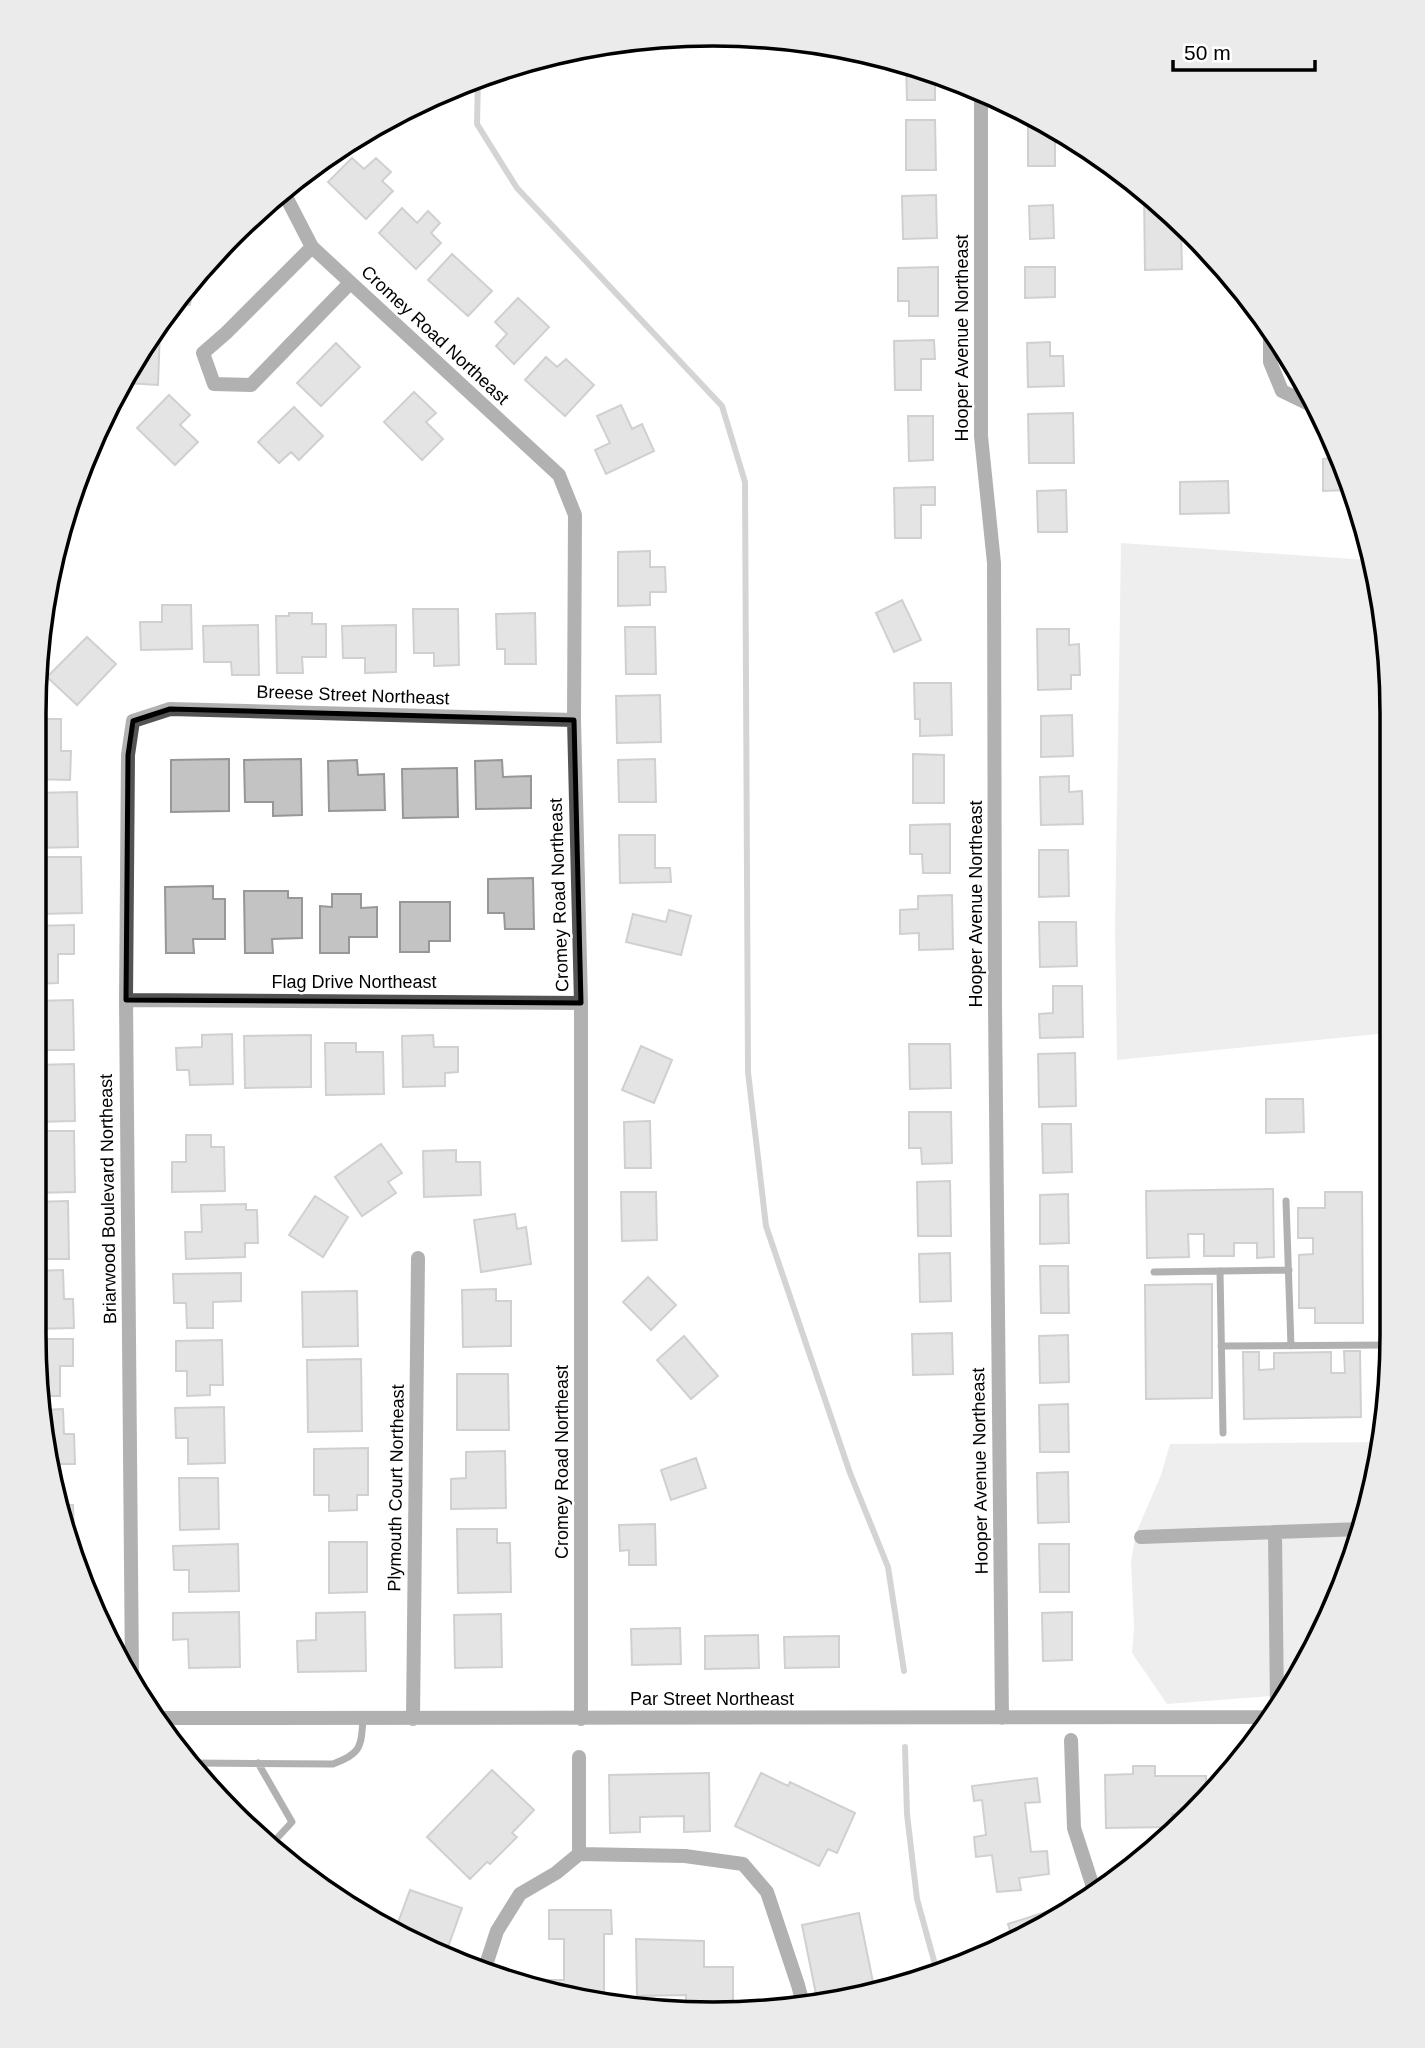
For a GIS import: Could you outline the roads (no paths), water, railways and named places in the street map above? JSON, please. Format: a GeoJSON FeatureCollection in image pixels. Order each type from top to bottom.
{"type":"FeatureCollection","features":[{"type":"Feature","properties":{"kind":"street","name":"Hooper Avenue Northeast"},"geometry":{"type":"LineString","coordinates":[[981,102],[981,436],[994,562],[1002,1718]]}},
{"type":"Feature","properties":{"kind":"street","name":"Cromey Road Northeast"},"geometry":{"type":"LineString","coordinates":[[287,199],[312,247],[559,475],[575,514],[574,720],[581,1003],[581,1719]]}},
{"type":"Feature","properties":{"kind":"street"},"geometry":{"type":"LineString","coordinates":[[312,247],[203,353],[214,384],[251,385],[350,283]]}},
{"type":"Feature","properties":{"kind":"street"},"geometry":{"type":"LineString","coordinates":[[1270,347],[1270,362],[1282,391],[1302,401]]}},
{"type":"Feature","properties":{"kind":"street","name":"Breese Street Northeast"},"geometry":{"type":"LineString","coordinates":[[133,721],[170,709],[574,720]]}},
{"type":"Feature","properties":{"kind":"street","name":"Briarwood Boulevard Northeast"},"geometry":{"type":"LineString","coordinates":[[132,1663],[126,1000],[128,755],[133,721]]}},
{"type":"Feature","properties":{"kind":"street","name":"Flag Drive Northeast"},"geometry":{"type":"LineString","coordinates":[[126,1000],[581,1003]]}},
{"type":"Feature","properties":{"kind":"street","name":"Plymouth Court Northeast"},"geometry":{"type":"LineString","coordinates":[[413,1719],[418,1258]]}},
{"type":"Feature","properties":{"kind":"street"},"geometry":{"type":"LineString","coordinates":[[1141,1537],[1350,1529]]}},
{"type":"Feature","properties":{"kind":"street"},"geometry":{"type":"LineString","coordinates":[[1275,1532],[1277,1690]]}},
{"type":"Feature","properties":{"kind":"street","name":"Par Street Northeast"},"geometry":{"type":"LineString","coordinates":[[166,1718],[1259,1717]]}},
{"type":"Feature","properties":{"kind":"street"},"geometry":{"type":"LineString","coordinates":[[1071,1740],[1074,1828],[1092,1884]]}},
{"type":"Feature","properties":{"kind":"street"},"geometry":{"type":"LineString","coordinates":[[579,1757],[579,1854]]}},
{"type":"Feature","properties":{"kind":"street"},"geometry":{"type":"LineString","coordinates":[[487,1963],[498,1931],[520,1895],[556,1873],[579,1854],[685,1857],[743,1864],[767,1892],[802,1997]]}},
{"type":"Feature","properties":{"kind":"lane"},"geometry":{"type":"LineString","coordinates":[[1286,1201],[1291,1346]]}},
{"type":"Feature","properties":{"kind":"lane"},"geometry":{"type":"LineString","coordinates":[[1154,1272],[1289,1270]]}},
{"type":"Feature","properties":{"kind":"lane"},"geometry":{"type":"LineString","coordinates":[[1220,1271],[1223,1433]]}},
{"type":"Feature","properties":{"kind":"lane"},"geometry":{"type":"LineString","coordinates":[[1221,1346],[1380,1345]]}},
{"type":"Feature","properties":{"kind":"lane"},"geometry":{"type":"LineString","coordinates":[[201,1763],[333,1764],[354,1756],[361,1744],[363,1719]]}},
{"type":"Feature","properties":{"kind":"lane"},"geometry":{"type":"LineString","coordinates":[[258,1763],[292,1822],[276,1839]]}},
{"type":"Feature","properties":{"kind":"waterway"},"geometry":{"type":"LineString","coordinates":[[478,88],[477,124],[517,188],[722,406],[745,482],[748,1072],[766,1226],[850,1473],[888,1567],[904,1671]]}},
{"type":"Feature","properties":{"kind":"waterway"},"geometry":{"type":"LineString","coordinates":[[905,1747],[907,1814],[917,1899],[935,1964]]}}]}
